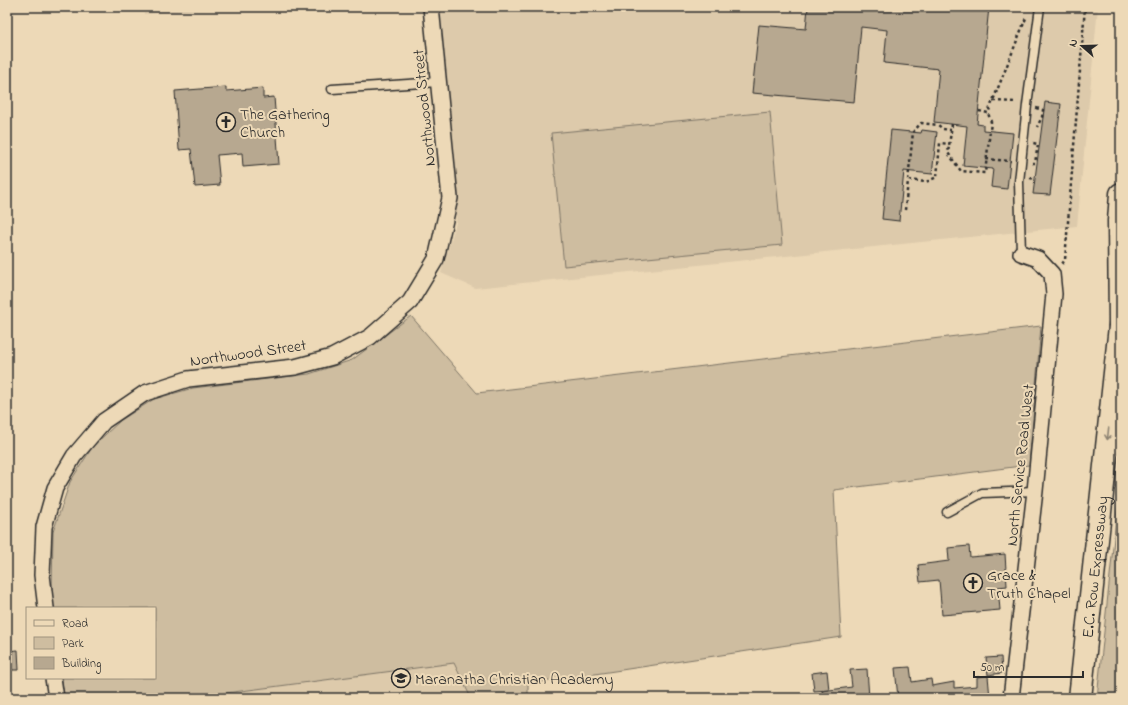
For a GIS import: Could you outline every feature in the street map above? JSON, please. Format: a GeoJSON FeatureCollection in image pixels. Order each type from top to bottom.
{"type":"FeatureCollection","features":[{"type":"Feature","properties":{"kind":"highway","name":"E.C. Row Expressway"},"geometry":{"type":"LineString","coordinates":[[1080,698],[1121,323],[1119,221],[1121,194]]}},
{"type":"Feature","properties":{"kind":"street","name":"Northwood Street"},"geometry":{"type":"LineString","coordinates":[[46,607],[42,575],[44,527],[55,488],[74,456],[104,421],[145,393],[188,379],[295,367],[332,357],[370,337],[410,302],[436,259],[450,198],[431,7]]}},
{"type":"Feature","properties":{"kind":"street","name":"North Service Road West"},"geometry":{"type":"LineString","coordinates":[[1011,698],[1035,491],[1053,288],[1052,274],[1038,259],[1021,253]]}},
{"type":"Feature","properties":{"kind":"street"},"geometry":{"type":"LineString","coordinates":[[53,679],[56,698]]}},
{"type":"Feature","properties":{"kind":"lane"},"geometry":{"type":"LineString","coordinates":[[1021,253],[1019,182],[1026,105],[1040,7]]}},
{"type":"Feature","properties":{"kind":"lane"},"geometry":{"type":"LineString","coordinates":[[332,89],[438,82]]}},
{"type":"Feature","properties":{"kind":"lane"},"geometry":{"type":"LineString","coordinates":[[947,512],[982,493],[1035,491]]}},
{"type":"Feature","properties":{"kind":"path"},"geometry":{"type":"LineString","coordinates":[[1058,269],[1066,260],[1085,7]]}},
{"type":"Feature","properties":{"kind":"path"},"geometry":{"type":"LineString","coordinates":[[952,124],[948,152],[961,171],[985,173],[991,122],[988,112],[1028,12]]}},
{"type":"Feature","properties":{"kind":"path"},"geometry":{"type":"LineString","coordinates":[[993,101],[1018,102]]}},
{"type":"Feature","properties":{"kind":"path"},"geometry":{"type":"LineString","coordinates":[[979,111],[988,112]]}},
{"type":"Feature","properties":{"kind":"path"},"geometry":{"type":"LineString","coordinates":[[905,210],[913,132],[921,123],[938,125],[943,129],[952,130]]}},
{"type":"Feature","properties":{"kind":"path"},"geometry":{"type":"LineString","coordinates":[[909,180],[926,182],[937,177],[940,143],[949,144]]}},
{"type":"Feature","properties":{"kind":"path"},"geometry":{"type":"LineString","coordinates":[[986,159],[1011,161]]}},
{"type":"Feature","properties":{"kind":"shaded area"},"geometry":{"type":"Polygon","coordinates":[[[144,7],[231,7],[144,14],[144,7]]]}},
{"type":"Feature","properties":{"kind":"shaded area"},"geometry":{"type":"Polygon","coordinates":[[[440,7],[1098,7],[1077,226],[475,288],[441,273],[456,223],[456,183],[440,7]]]}},
{"type":"Feature","properties":{"kind":"shaded area","name":"Maranatha Christian Academy"},"geometry":{"type":"Polygon","coordinates":[[[454,663],[471,698],[188,698],[454,663]]]}},
{"type":"Feature","properties":{"kind":"green space"},"geometry":{"type":"Polygon","coordinates":[[[770,112],[782,245],[564,266],[551,133],[770,112]]]}},
{"type":"Feature","properties":{"kind":"green space"},"geometry":{"type":"Polygon","coordinates":[[[411,316],[477,393],[1041,326],[1029,465],[834,490],[841,637],[528,684],[528,698],[471,698],[454,663],[188,698],[64,698],[62,679],[156,679],[156,607],[54,607],[52,594],[53,532],[70,482],[93,446],[121,420],[154,399],[193,388],[309,374],[352,360],[411,316]]]}},
{"type":"Feature","properties":{"kind":"green space"},"geometry":{"type":"Polygon","coordinates":[[[1121,472],[1121,698],[1097,698],[1121,472]]]}},
{"type":"Feature","properties":{"kind":"building"},"geometry":{"type":"Polygon","coordinates":[[[808,7],[989,7],[977,124],[983,125],[983,130],[1013,133],[1007,189],[991,187],[993,169],[963,166],[967,126],[934,122],[939,69],[884,63],[887,30],[861,27],[854,102],[752,93],[759,25],[806,29],[808,7]]]}},
{"type":"Feature","properties":{"kind":"building","name":"The Gathering Church"},"geometry":{"type":"Polygon","coordinates":[[[226,87],[226,91],[263,88],[263,98],[274,97],[279,164],[243,167],[242,153],[217,155],[220,185],[195,187],[191,149],[179,150],[175,91],[226,87]]]}},
{"type":"Feature","properties":{"kind":"building"},"geometry":{"type":"Polygon","coordinates":[[[1045,102],[1061,104],[1050,195],[1033,194],[1045,102]]]}},
{"type":"Feature","properties":{"kind":"building"},"geometry":{"type":"Polygon","coordinates":[[[891,130],[921,133],[922,130],[937,132],[932,174],[904,171],[899,221],[882,219],[891,130]]]}},
{"type":"Feature","properties":{"kind":"building","name":"Grace & Truth Chapel"},"geometry":{"type":"Polygon","coordinates":[[[969,546],[970,557],[1005,554],[1007,586],[998,587],[1000,610],[942,615],[939,580],[920,582],[918,565],[949,561],[948,548],[969,546]]]}},
{"type":"Feature","properties":{"kind":"building"},"geometry":{"type":"Polygon","coordinates":[[[18,650],[19,670],[7,670],[7,651],[18,650]]]}},
{"type":"Feature","properties":{"kind":"building"},"geometry":{"type":"Polygon","coordinates":[[[1001,657],[1002,673],[988,675],[986,658],[1001,657]]]}},
{"type":"Feature","properties":{"kind":"building"},"geometry":{"type":"Polygon","coordinates":[[[910,667],[912,682],[931,679],[932,686],[954,682],[954,688],[977,686],[977,677],[988,676],[990,698],[898,698],[895,668],[910,667]]]}},
{"type":"Feature","properties":{"kind":"building"},"geometry":{"type":"Polygon","coordinates":[[[867,669],[869,698],[823,698],[822,691],[852,687],[850,670],[867,669]]]}},
{"type":"Feature","properties":{"kind":"building"},"geometry":{"type":"Polygon","coordinates":[[[827,671],[829,690],[814,691],[812,673],[827,671]]]}},
{"type":"Feature","properties":{"kind":"place","name":"The Gathering Church"},"geometry":{"type":"Point","coordinates":[226,122]}},
{"type":"Feature","properties":{"kind":"place","name":"Grace & Truth Chapel"},"geometry":{"type":"Point","coordinates":[973,583]}},
{"type":"Feature","properties":{"kind":"place","name":"Maranatha Christian Academy"},"geometry":{"type":"Point","coordinates":[401,678]}}]}
